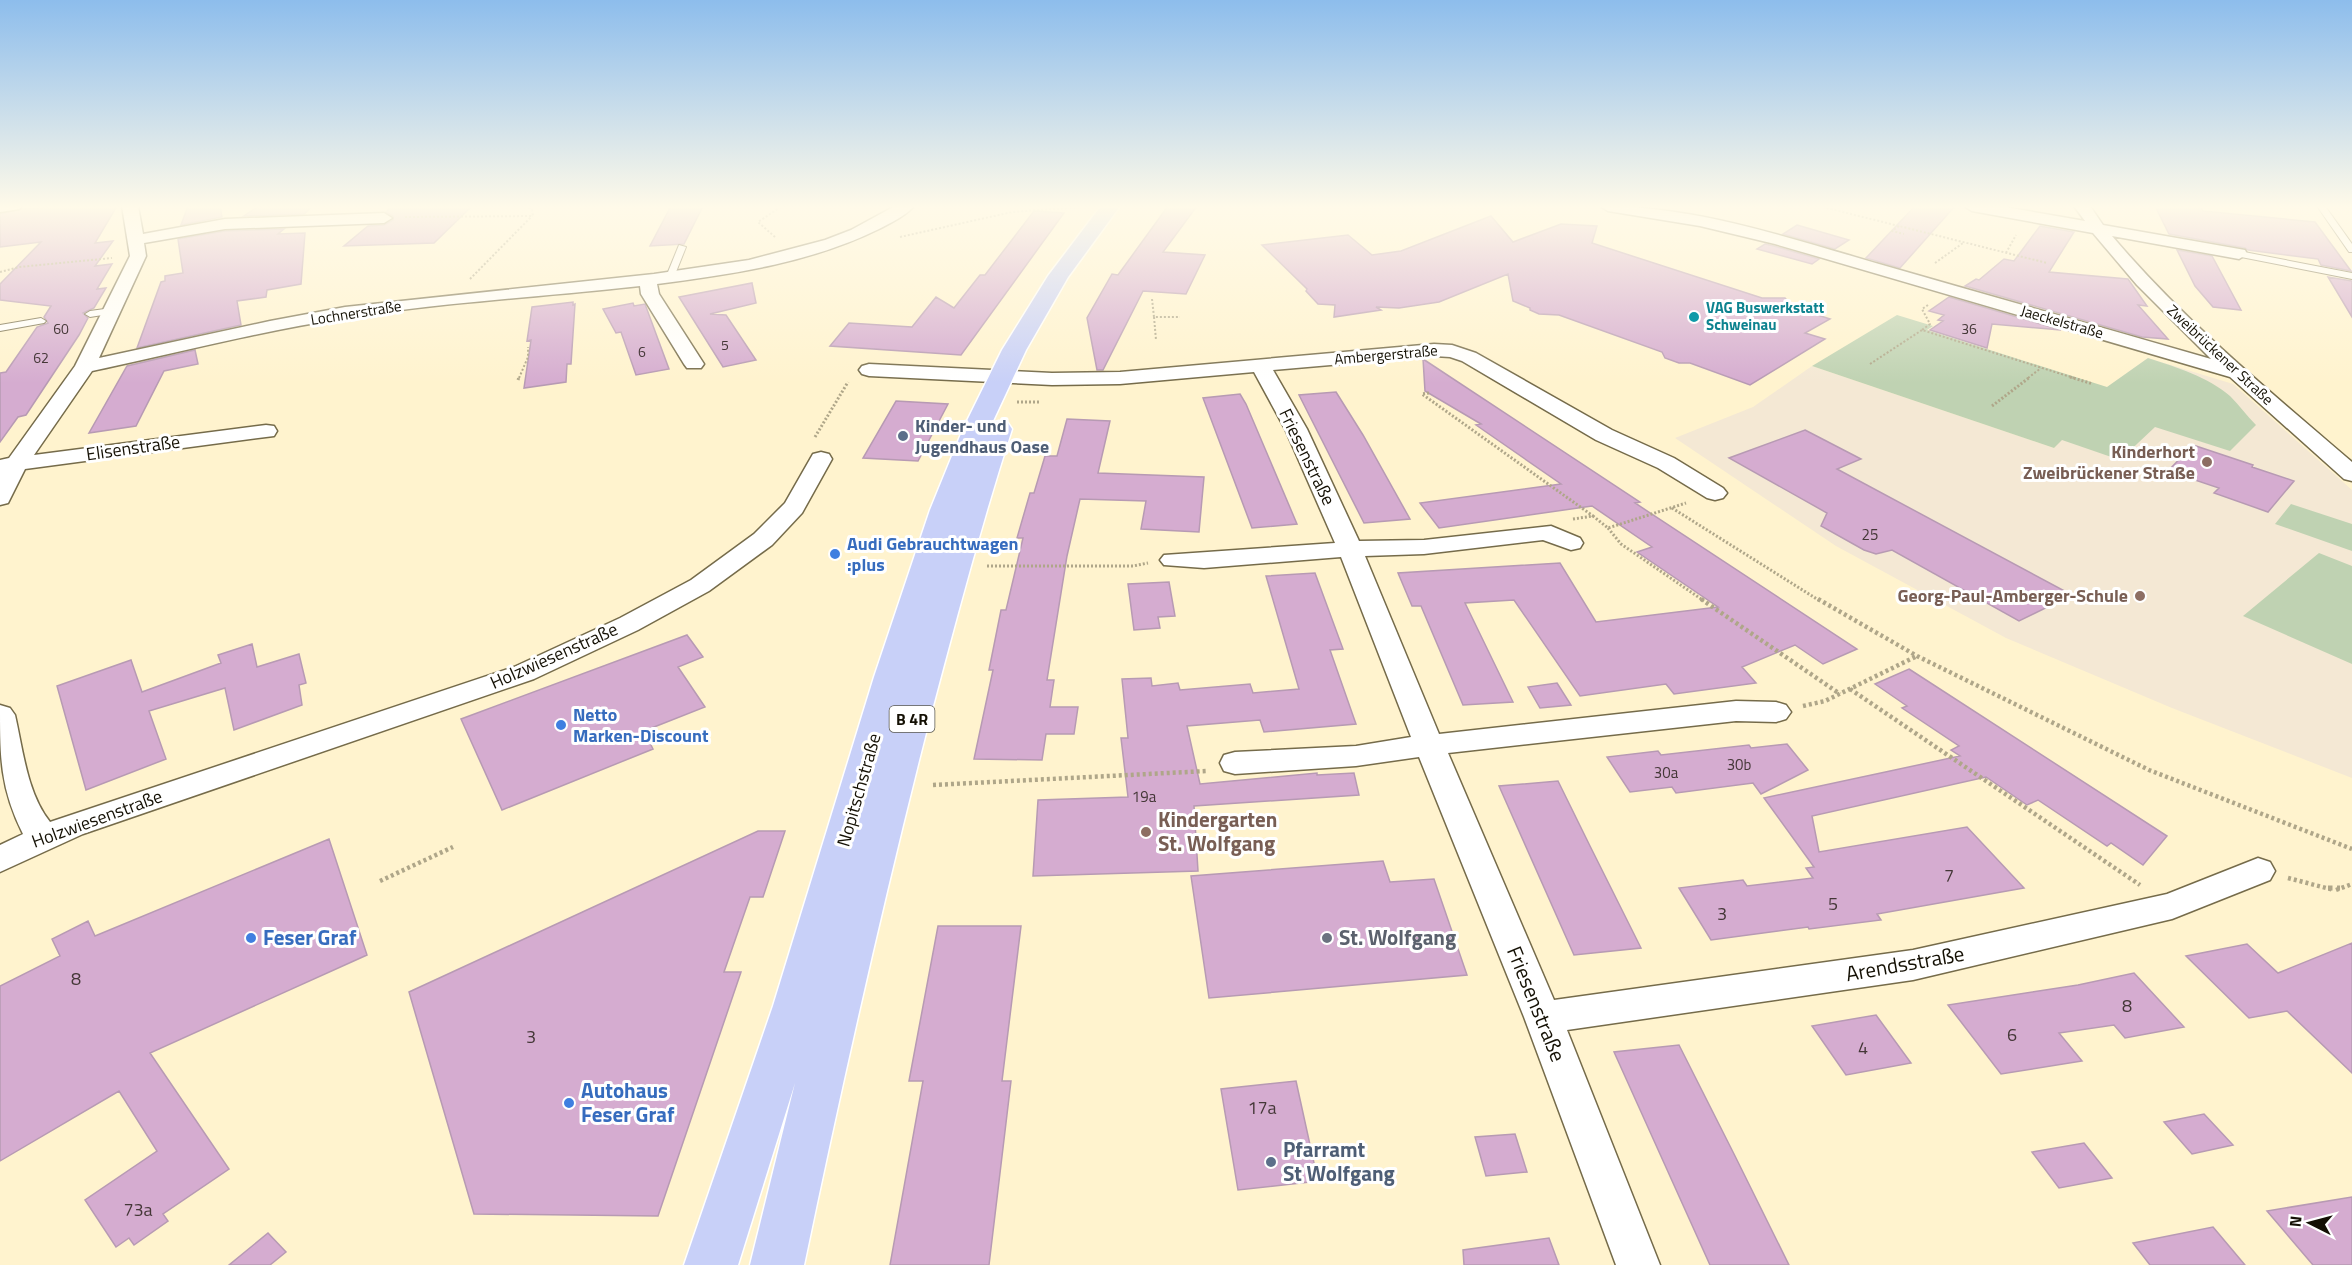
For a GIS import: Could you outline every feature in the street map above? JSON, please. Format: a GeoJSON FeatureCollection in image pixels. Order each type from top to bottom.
{"type":"FeatureCollection","features":[{"type":"Feature","properties":{"kind":"main road","name":"Nopitschstraße"},"geometry":{"type":"LineString","coordinates":[[777,1265],[820,1072],[937,622],[976,493],[1006,410],[1010,377],[1064,265]]}},
{"type":"Feature","properties":{"kind":"main road","name":"Nopitschstraße"},"geometry":{"type":"LineString","coordinates":[[711,1265],[780,1057],[925,566],[969,445],[1083,265]]}},
{"type":"Feature","properties":{"kind":"street"},"geometry":{"type":"LineString","coordinates":[[0,498],[8,465],[85,367],[112,311],[130,265]]}},
{"type":"Feature","properties":{"kind":"street","name":"Lochnerstraße"},"geometry":{"type":"LineString","coordinates":[[85,367],[332,315],[648,281],[747,265]]}},
{"type":"Feature","properties":{"kind":"street","name":"Jaeckelstraße"},"geometry":{"type":"LineString","coordinates":[[1866,265],[2236,372]]}},
{"type":"Feature","properties":{"kind":"street","name":"Zweibrückener Straße"},"geometry":{"type":"LineString","coordinates":[[2129,265],[2158,297],[2236,372],[2352,474]]}},
{"type":"Feature","properties":{"kind":"street"},"geometry":{"type":"LineString","coordinates":[[648,281],[650,294],[694,364]]}},
{"type":"Feature","properties":{"kind":"street","name":"Ambergerstraße"},"geometry":{"type":"LineString","coordinates":[[1010,377],[1074,380],[1120,378],[1434,350],[1452,351],[1481,364],[1604,435],[1666,463],[1715,493]]}},
{"type":"Feature","properties":{"kind":"street","name":"Friesenstraße"},"geometry":{"type":"LineString","coordinates":[[1261,367],[1296,429],[1350,549],[1543,1017],[1638,1265]]}},
{"type":"Feature","properties":{"kind":"street"},"geometry":{"type":"LineString","coordinates":[[869,370],[1010,377]]}},
{"type":"Feature","properties":{"kind":"street","name":"Elisenstraße"},"geometry":{"type":"LineString","coordinates":[[8,465],[266,431]]}},
{"type":"Feature","properties":{"kind":"street","name":"Holzwiesenstraße"},"geometry":{"type":"LineString","coordinates":[[0,859],[43,837],[109,812],[524,673],[593,642],[698,585],[766,537],[791,512],[821,459]]}},
{"type":"Feature","properties":{"kind":"street"},"geometry":{"type":"LineString","coordinates":[[1173,560],[1561,538]]}},
{"type":"Feature","properties":{"kind":"street"},"geometry":{"type":"LineString","coordinates":[[1235,763],[1356,756],[1429,745],[1736,711],[1776,712]]}},
{"type":"Feature","properties":{"kind":"street"},"geometry":{"type":"LineString","coordinates":[[0,715],[23,809],[43,837]]}},
{"type":"Feature","properties":{"kind":"street","name":"Arendsstraße"},"geometry":{"type":"LineString","coordinates":[[1543,1017],[1913,965],[2172,906],[2258,871]]}},
{"type":"Feature","properties":{"kind":"lane"},"geometry":{"type":"LineString","coordinates":[[670,277],[675,265]]}},
{"type":"Feature","properties":{"kind":"lane"},"geometry":{"type":"LineString","coordinates":[[2296,265],[2352,276]]}},
{"type":"Feature","properties":{"kind":"lane"},"geometry":{"type":"LineString","coordinates":[[90,314],[112,311]]}},
{"type":"Feature","properties":{"kind":"lane"},"geometry":{"type":"LineString","coordinates":[[0,328],[41,321]]}},
{"type":"Feature","properties":{"kind":"path"},"geometry":{"type":"LineString","coordinates":[[0,272],[31,265]]}},
{"type":"Feature","properties":{"kind":"path"},"geometry":{"type":"LineString","coordinates":[[445,302],[483,265]]}},
{"type":"Feature","properties":{"kind":"path"},"geometry":{"type":"LineString","coordinates":[[1870,364],[1930,324],[1922,309],[1951,289]]}},
{"type":"Feature","properties":{"kind":"path"},"geometry":{"type":"LineString","coordinates":[[1152,299],[1156,339]]}},
{"type":"Feature","properties":{"kind":"path"},"geometry":{"type":"LineString","coordinates":[[1154,317],[1180,317]]}},
{"type":"Feature","properties":{"kind":"path"},"geometry":{"type":"LineString","coordinates":[[1922,330],[2093,384]]}},
{"type":"Feature","properties":{"kind":"path"},"geometry":{"type":"LineString","coordinates":[[518,380],[528,357],[528,347]]}},
{"type":"Feature","properties":{"kind":"path"},"geometry":{"type":"LineString","coordinates":[[1992,406],[2042,368]]}},
{"type":"Feature","properties":{"kind":"path"},"geometry":{"type":"LineString","coordinates":[[821,459],[807,449],[851,377],[869,370]]}},
{"type":"Feature","properties":{"kind":"path"},"geometry":{"type":"LineString","coordinates":[[1429,393],[1422,394],[1593,516],[1629,549],[1840,694]]}},
{"type":"Feature","properties":{"kind":"path"},"geometry":{"type":"LineString","coordinates":[[1608,528],[1672,508],[1842,614],[1917,656],[2150,771],[2352,849]]}},
{"type":"Feature","properties":{"kind":"path"},"geometry":{"type":"LineString","coordinates":[[1561,538],[1555,523],[1593,516]]}},
{"type":"Feature","properties":{"kind":"path"},"geometry":{"type":"LineString","coordinates":[[987,566],[1133,566],[1173,560]]}},
{"type":"Feature","properties":{"kind":"path"},"geometry":{"type":"LineString","coordinates":[[1776,712],[1825,701],[1917,656]]}},
{"type":"Feature","properties":{"kind":"path"},"geometry":{"type":"LineString","coordinates":[[1850,689],[2172,906]]}},
{"type":"Feature","properties":{"kind":"path"},"geometry":{"type":"LineString","coordinates":[[933,784],[1206,771],[1235,763]]}},
{"type":"Feature","properties":{"kind":"path"},"geometry":{"type":"LineString","coordinates":[[381,881],[453,847]]}},
{"type":"Feature","properties":{"kind":"path"},"geometry":{"type":"LineString","coordinates":[[2258,871],[2335,890],[2352,884]]}},
{"type":"Feature","properties":{"kind":"shaded area","name":"Georg-Paul-Amberger-Schule"},"geometry":{"type":"Polygon","coordinates":[[[2148,358],[2233,384],[2352,490],[2352,778],[2172,708],[2006,638],[1836,546],[1675,438],[1753,407],[1812,366],[2054,448],[2107,387],[2148,358]]]}},
{"type":"Feature","properties":{"kind":"green space"},"geometry":{"type":"Polygon","coordinates":[[[1897,315],[1933,326],[1927,330],[2107,387],[2148,358],[2212,383],[2230,396],[2256,425],[2230,451],[2155,427],[2120,460],[2062,440],[2054,448],[1812,366],[1897,315]]]}},
{"type":"Feature","properties":{"kind":"green space"},"geometry":{"type":"Polygon","coordinates":[[[2291,504],[2352,524],[2352,551],[2275,524],[2291,504]]]}},
{"type":"Feature","properties":{"kind":"green space"},"geometry":{"type":"Polygon","coordinates":[[[2319,553],[2352,566],[2352,664],[2243,616],[2319,553]]]}},
{"type":"Feature","properties":{"kind":"building"},"geometry":{"type":"Polygon","coordinates":[[[19,265],[111,265],[97,289],[106,288],[94,308],[83,313],[88,318],[79,335],[26,415],[18,417],[0,442],[0,373],[6,372],[37,327],[48,323],[44,317],[51,306],[0,300],[0,284],[19,265]]]}},
{"type":"Feature","properties":{"kind":"building"},"geometry":{"type":"Polygon","coordinates":[[[182,265],[302,265],[301,284],[267,290],[266,297],[237,301],[241,325],[137,348],[161,282],[165,281],[165,276],[183,273],[182,265]]]}},
{"type":"Feature","properties":{"kind":"building"},"geometry":{"type":"Polygon","coordinates":[[[993,265],[1026,265],[961,355],[830,346],[849,323],[912,327],[936,297],[954,308],[980,275],[985,275],[993,265]]]}},
{"type":"Feature","properties":{"kind":"building"},"geometry":{"type":"Polygon","coordinates":[[[1125,265],[1200,265],[1186,294],[1143,291],[1103,370],[1097,370],[1087,318],[1112,274],[1118,275],[1125,265]]]}},
{"type":"Feature","properties":{"kind":"building","name":"VAG Buswerkstatt Schweinau"},"geometry":{"type":"Polygon","coordinates":[[[1282,265],[1660,265],[1762,298],[1785,298],[1793,307],[1830,319],[1805,333],[1825,339],[1750,385],[1690,363],[1679,363],[1665,358],[1662,352],[1559,315],[1539,314],[1530,310],[1513,301],[1508,274],[1439,302],[1399,308],[1376,307],[1381,310],[1334,317],[1335,305],[1318,304],[1306,291],[1307,289],[1282,265]]]}},
{"type":"Feature","properties":{"kind":"building"},"geometry":{"type":"Polygon","coordinates":[[[1997,265],[2053,265],[2049,272],[2128,279],[2147,306],[2138,305],[2168,339],[2142,337],[1965,286],[1976,279],[1979,280],[1997,265]]]}},
{"type":"Feature","properties":{"kind":"building"},"geometry":{"type":"Polygon","coordinates":[[[2185,265],[2217,265],[2241,310],[2213,307],[2195,286],[2185,265]]]}},
{"type":"Feature","properties":{"kind":"building"},"geometry":{"type":"Polygon","coordinates":[[[2321,265],[2347,265],[2351,271],[2321,265]]]}},
{"type":"Feature","properties":{"kind":"building"},"geometry":{"type":"Polygon","coordinates":[[[2328,277],[2352,281],[2352,317],[2328,277]]]}},
{"type":"Feature","properties":{"kind":"building"},"geometry":{"type":"Polygon","coordinates":[[[752,283],[756,303],[710,314],[726,315],[756,360],[723,367],[679,297],[752,283]]]}},
{"type":"Feature","properties":{"kind":"building"},"geometry":{"type":"Polygon","coordinates":[[[1949,297],[2061,330],[1992,324],[1987,348],[1930,330],[1943,321],[1938,320],[1944,315],[1929,311],[1949,297]]]}},
{"type":"Feature","properties":{"kind":"building"},"geometry":{"type":"Polygon","coordinates":[[[573,302],[573,305],[575,304],[571,364],[567,364],[566,382],[524,388],[531,340],[527,341],[532,307],[573,302]]]}},
{"type":"Feature","properties":{"kind":"building"},"geometry":{"type":"Polygon","coordinates":[[[633,303],[634,306],[645,304],[669,369],[636,375],[621,332],[616,333],[603,309],[633,303]]]}},
{"type":"Feature","properties":{"kind":"building"},"geometry":{"type":"Polygon","coordinates":[[[195,350],[198,364],[164,371],[136,426],[89,433],[127,366],[195,350]]]}},
{"type":"Feature","properties":{"kind":"building"},"geometry":{"type":"Polygon","coordinates":[[[1423,359],[1640,502],[1635,503],[1857,649],[1823,664],[1795,645],[1742,667],[1756,683],[1674,694],[1666,684],[1580,696],[1514,600],[1465,603],[1513,702],[1463,705],[1421,606],[1412,606],[1398,573],[1560,563],[1596,622],[1718,607],[1637,552],[1652,547],[1592,506],[1439,528],[1420,503],[1561,484],[1476,425],[1481,424],[1425,391],[1423,359]]]}},
{"type":"Feature","properties":{"kind":"building"},"geometry":{"type":"Polygon","coordinates":[[[1336,392],[1410,519],[1364,523],[1299,395],[1336,392]]]}},
{"type":"Feature","properties":{"kind":"building"},"geometry":{"type":"Polygon","coordinates":[[[1240,394],[1297,524],[1252,528],[1203,398],[1240,394]]]}},
{"type":"Feature","properties":{"kind":"building","name":"Kinder- und Jugendhaus Oase"},"geometry":{"type":"Polygon","coordinates":[[[896,401],[948,404],[918,461],[863,458],[896,401]]]}},
{"type":"Feature","properties":{"kind":"building"},"geometry":{"type":"Polygon","coordinates":[[[1067,419],[1110,421],[1098,473],[1204,477],[1199,532],[1141,529],[1146,501],[1080,499],[1067,556],[1047,680],[1054,680],[1050,707],[1078,707],[1074,734],[1046,734],[1042,760],[974,759],[993,670],[989,670],[1001,610],[1006,610],[1023,538],[1017,538],[1030,493],[1034,493],[1045,456],[1057,456],[1067,419]]]}},
{"type":"Feature","properties":{"kind":"building"},"geometry":{"type":"Polygon","coordinates":[[[1805,430],[1861,459],[1837,469],[2072,595],[2019,621],[1892,550],[1876,554],[1864,550],[1821,526],[1827,513],[1729,458],[1805,430]]]}},
{"type":"Feature","properties":{"kind":"building"},"geometry":{"type":"Polygon","coordinates":[[[2193,445],[2294,481],[2268,512],[2214,493],[2219,488],[2168,471],[2193,445]]]}},
{"type":"Feature","properties":{"kind":"building"},"geometry":{"type":"Polygon","coordinates":[[[1315,573],[1343,649],[1330,650],[1356,724],[1264,732],[1260,720],[1187,726],[1200,784],[1317,773],[1317,775],[1354,773],[1359,795],[1194,806],[1198,871],[1033,876],[1038,800],[1128,797],[1121,738],[1128,738],[1122,679],[1151,678],[1152,686],[1178,683],[1180,690],[1250,684],[1253,693],[1299,689],[1266,576],[1315,573]]]}},
{"type":"Feature","properties":{"kind":"building"},"geometry":{"type":"Polygon","coordinates":[[[1169,582],[1175,616],[1158,617],[1160,628],[1134,630],[1128,584],[1169,582]]]}},
{"type":"Feature","properties":{"kind":"building","name":"Netto Marken-Discount"},"geometry":{"type":"Polygon","coordinates":[[[687,635],[703,657],[678,667],[705,707],[644,731],[653,749],[502,810],[461,719],[687,635]]]}},
{"type":"Feature","properties":{"kind":"building"},"geometry":{"type":"Polygon","coordinates":[[[252,644],[257,667],[299,654],[306,683],[299,685],[302,705],[234,730],[225,688],[149,711],[166,759],[86,790],[57,686],[131,660],[142,692],[221,663],[218,655],[252,644]]]}},
{"type":"Feature","properties":{"kind":"building"},"geometry":{"type":"Polygon","coordinates":[[[1909,669],[2167,836],[2143,865],[2111,843],[2107,846],[2038,800],[2027,805],[1986,777],[1812,816],[1819,852],[1967,827],[2024,888],[1877,914],[1881,920],[1711,940],[1679,888],[1743,880],[1747,886],[1813,878],[1806,868],[1814,867],[1764,798],[1960,756],[1951,750],[1959,746],[1902,708],[1907,706],[1875,684],[1909,669]]]}},
{"type":"Feature","properties":{"kind":"building"},"geometry":{"type":"Polygon","coordinates":[[[1557,683],[1571,705],[1540,708],[1528,687],[1557,683]]]}},
{"type":"Feature","properties":{"kind":"building"},"geometry":{"type":"Polygon","coordinates":[[[1787,744],[1808,770],[1761,794],[1753,783],[1676,793],[1672,787],[1630,792],[1607,757],[1658,751],[1661,755],[1749,745],[1751,748],[1787,744]]]}},
{"type":"Feature","properties":{"kind":"building"},"geometry":{"type":"Polygon","coordinates":[[[1558,781],[1641,948],[1574,955],[1499,786],[1558,781]]]}},
{"type":"Feature","properties":{"kind":"building","name":"Autohaus Feser Graf"},"geometry":{"type":"Polygon","coordinates":[[[758,831],[785,831],[763,897],[750,897],[724,972],[741,972],[658,1216],[474,1214],[409,992],[758,831]]]}},
{"type":"Feature","properties":{"kind":"building"},"geometry":{"type":"Polygon","coordinates":[[[329,839],[367,955],[150,1053],[229,1169],[163,1214],[168,1221],[134,1245],[129,1238],[116,1247],[85,1200],[157,1151],[119,1091],[0,1161],[0,986],[60,956],[52,939],[88,921],[95,936],[329,839]]]}},
{"type":"Feature","properties":{"kind":"building","name":"St. Wolfgang"},"geometry":{"type":"Polygon","coordinates":[[[1383,861],[1390,882],[1434,879],[1467,975],[1209,998],[1191,876],[1383,861]]]}},
{"type":"Feature","properties":{"kind":"building"},"geometry":{"type":"Polygon","coordinates":[[[938,926],[1021,926],[1002,1081],[1011,1081],[989,1265],[890,1265],[923,1081],[909,1081],[938,926]]]}},
{"type":"Feature","properties":{"kind":"building"},"geometry":{"type":"Polygon","coordinates":[[[2352,943],[2352,1073],[2287,1011],[2249,1018],[2186,956],[2247,944],[2278,973],[2352,943]]]}},
{"type":"Feature","properties":{"kind":"building"},"geometry":{"type":"Polygon","coordinates":[[[2134,973],[2184,1027],[2125,1038],[2114,1025],[2059,1033],[2082,1061],[2001,1074],[1948,1005],[2078,985],[2134,973]]]}},
{"type":"Feature","properties":{"kind":"building"},"geometry":{"type":"Polygon","coordinates":[[[1876,1015],[1911,1063],[1846,1075],[1812,1026],[1876,1015]]]}},
{"type":"Feature","properties":{"kind":"building"},"geometry":{"type":"Polygon","coordinates":[[[1679,1045],[1789,1265],[1710,1265],[1614,1052],[1679,1045]]]}},
{"type":"Feature","properties":{"kind":"building"},"geometry":{"type":"Polygon","coordinates":[[[1296,1081],[1318,1181],[1238,1190],[1221,1089],[1296,1081]]]}},
{"type":"Feature","properties":{"kind":"building"},"geometry":{"type":"Polygon","coordinates":[[[2204,1114],[2233,1145],[2192,1154],[2164,1122],[2204,1114]]]}},
{"type":"Feature","properties":{"kind":"building"},"geometry":{"type":"Polygon","coordinates":[[[1515,1134],[1527,1172],[1486,1176],[1475,1137],[1515,1134]]]}},
{"type":"Feature","properties":{"kind":"building"},"geometry":{"type":"Polygon","coordinates":[[[2084,1143],[2112,1178],[2059,1188],[2032,1152],[2084,1143]]]}},
{"type":"Feature","properties":{"kind":"building"},"geometry":{"type":"Polygon","coordinates":[[[2352,1197],[2352,1265],[2313,1265],[2267,1211],[2352,1197]]]}},
{"type":"Feature","properties":{"kind":"building"},"geometry":{"type":"Polygon","coordinates":[[[2213,1227],[2245,1265],[2150,1265],[2133,1243],[2213,1227]]]}},
{"type":"Feature","properties":{"kind":"building"},"geometry":{"type":"Polygon","coordinates":[[[268,1233],[286,1252],[270,1265],[229,1265],[268,1233]]]}},
{"type":"Feature","properties":{"kind":"building"},"geometry":{"type":"Polygon","coordinates":[[[1549,1238],[1559,1265],[1464,1265],[1463,1250],[1549,1238]]]}},
{"type":"Feature","properties":{"kind":"place","name":"VAG Buswerkstatt Schweinau"},"geometry":{"type":"Point","coordinates":[1694,317]}},
{"type":"Feature","properties":{"kind":"place","name":"Kinder- und Jugendhaus Oase"},"geometry":{"type":"Point","coordinates":[903,436]}},
{"type":"Feature","properties":{"kind":"place","name":"Kinderhort Zweibrückener Straße"},"geometry":{"type":"Point","coordinates":[2207,462]}},
{"type":"Feature","properties":{"kind":"place","name":"Audi Gebrauchtwagen :plus"},"geometry":{"type":"Point","coordinates":[835,554]}},
{"type":"Feature","properties":{"kind":"place","name":"Georg-Paul-Amberger-Schule"},"geometry":{"type":"Point","coordinates":[2140,596]}},
{"type":"Feature","properties":{"kind":"place","name":"Netto Marken-Discount"},"geometry":{"type":"Point","coordinates":[561,725]}},
{"type":"Feature","properties":{"kind":"place","name":"Kindergarten St. Wolfgang"},"geometry":{"type":"Point","coordinates":[1146,832]}},
{"type":"Feature","properties":{"kind":"place","name":"Feser Graf"},"geometry":{"type":"Point","coordinates":[251,938]}},
{"type":"Feature","properties":{"kind":"place","name":"St. Wolfgang"},"geometry":{"type":"Point","coordinates":[1327,938]}},
{"type":"Feature","properties":{"kind":"place","name":"Autohaus Feser Graf"},"geometry":{"type":"Point","coordinates":[569,1103]}},
{"type":"Feature","properties":{"kind":"place","name":"Pfarramt St Wolfgang"},"geometry":{"type":"Point","coordinates":[1271,1162]}}]}
